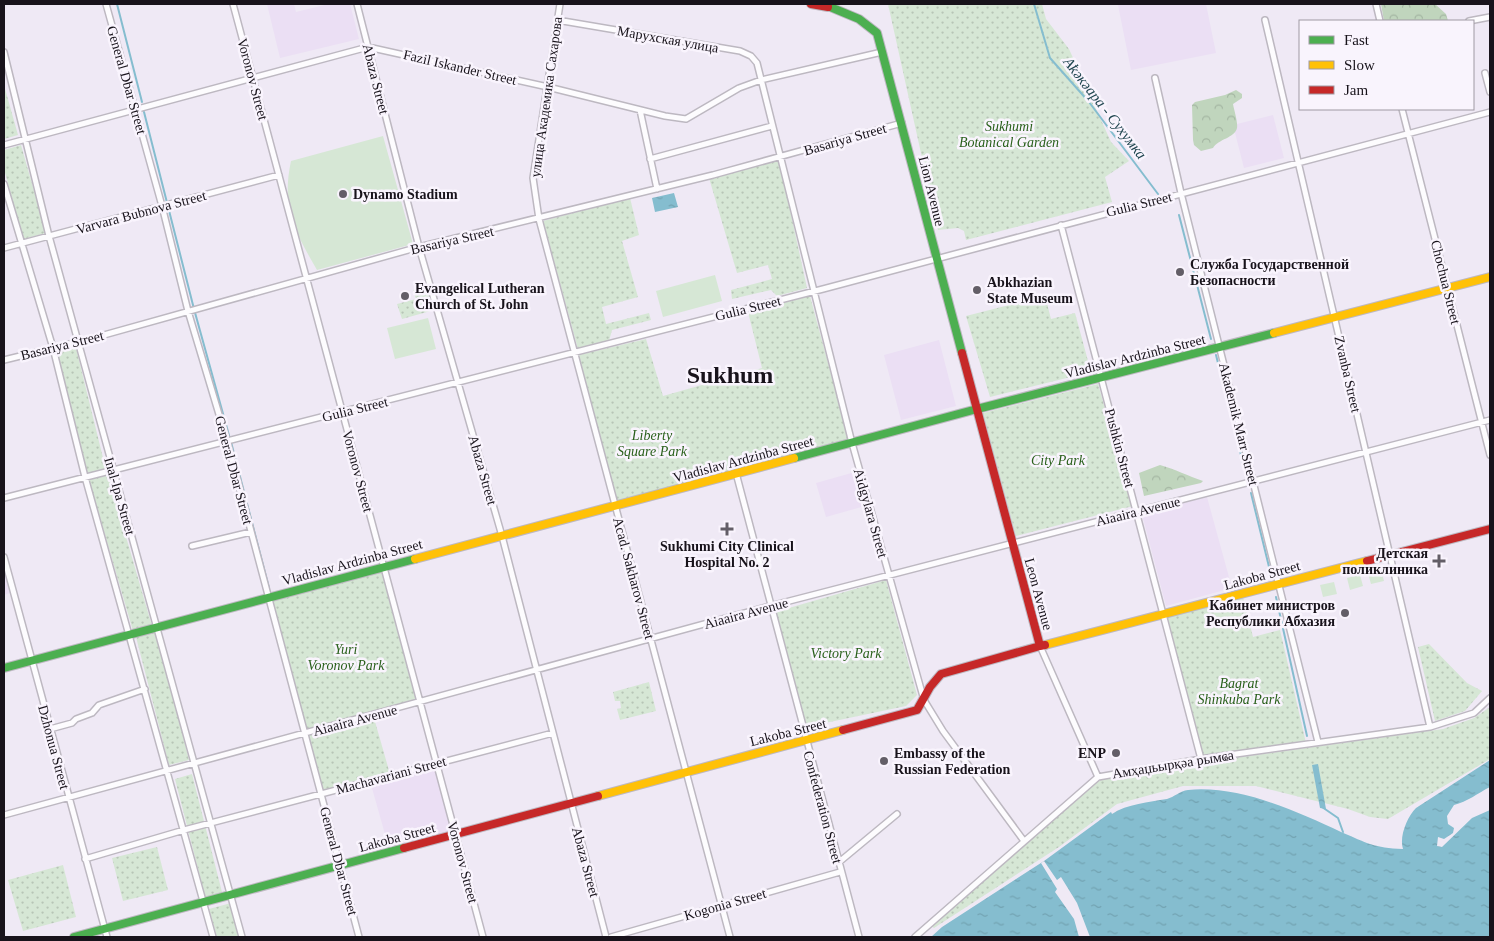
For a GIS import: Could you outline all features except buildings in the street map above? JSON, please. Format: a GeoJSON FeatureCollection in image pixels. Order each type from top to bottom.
{"type":"FeatureCollection","features":[{"type":"Feature","properties":{"kind":"main road","name":"Lion Avenue"},"geometry":{"type":"LineString","coordinates":[[811,4],[826,5],[870,25],[877,33],[935,258],[977,409]]}},
{"type":"Feature","properties":{"kind":"main road","name":"Vladislav Ardzinba Street"},"geometry":{"type":"LineString","coordinates":[[4,668],[977,409],[1490,278]]}},
{"type":"Feature","properties":{"kind":"main road","name":"Leon Avenue"},"geometry":{"type":"LineString","coordinates":[[977,409],[1040,646]]}},
{"type":"Feature","properties":{"kind":"main road","name":"Lakoba Street"},"geometry":{"type":"LineString","coordinates":[[74,937],[106,933],[203,902],[917,710],[924,700],[931,683],[941,674],[1040,646],[1490,529]]}},
{"type":"Feature","properties":{"kind":"street","name":"General Dbar Street"},"geometry":{"type":"LineString","coordinates":[[106,4],[162,206],[188,311],[227,441],[359,937]]}},
{"type":"Feature","properties":{"kind":"street","name":"Voronov Street"},"geometry":{"type":"LineString","coordinates":[[233,4],[483,937]]}},
{"type":"Feature","properties":{"kind":"street","name":"Abaza Street"},"geometry":{"type":"LineString","coordinates":[[357,4],[420,247],[502,536],[606,937]]}},
{"type":"Feature","properties":{"kind":"street","name":"улица Академика Сахарова"},"geometry":{"type":"LineString","coordinates":[[539,219],[533,178],[560,4]]}},
{"type":"Feature","properties":{"kind":"street"},"geometry":{"type":"LineString","coordinates":[[1376,4],[1380,20]]}},
{"type":"Feature","properties":{"kind":"street"},"geometry":{"type":"LineString","coordinates":[[1474,20],[1490,17]]}},
{"type":"Feature","properties":{"kind":"street","name":"Марухская улица"},"geometry":{"type":"LineString","coordinates":[[557,20],[740,51],[751,56],[757,63],[772,126]]}},
{"type":"Feature","properties":{"kind":"street","name":"Zvanba Street"},"geometry":{"type":"LineString","coordinates":[[1265,20],[1430,727]]}},
{"type":"Feature","properties":{"kind":"street","name":"Fazil Iskander Street"},"geometry":{"type":"LineString","coordinates":[[4,145],[368,47],[686,119],[739,88],[761,80],[882,52]]}},
{"type":"Feature","properties":{"kind":"street","name":"Inal-Ipa Street"},"geometry":{"type":"LineString","coordinates":[[4,52],[49,236],[242,937]]}},
{"type":"Feature","properties":{"kind":"street"},"geometry":{"type":"LineString","coordinates":[[1485,73],[1490,92]]}},
{"type":"Feature","properties":{"kind":"street","name":"Akademik Marr Street"},"geometry":{"type":"LineString","coordinates":[[1155,78],[1181,193],[1318,742]]}},
{"type":"Feature","properties":{"kind":"street"},"geometry":{"type":"LineString","coordinates":[[640,110],[657,189]]}},
{"type":"Feature","properties":{"kind":"street","name":"Chochua Street"},"geometry":{"type":"LineString","coordinates":[[1402,110],[1490,455]]}},
{"type":"Feature","properties":{"kind":"street","name":"Gulia Street"},"geometry":{"type":"LineString","coordinates":[[4,498],[812,292],[1061,224],[1490,112]]}},
{"type":"Feature","properties":{"kind":"street","name":"Basariya Street"},"geometry":{"type":"LineString","coordinates":[[4,360],[78,342],[306,277],[420,247],[779,158],[902,124]]}},
{"type":"Feature","properties":{"kind":"street"},"geometry":{"type":"LineString","coordinates":[[650,159],[772,126]]}},
{"type":"Feature","properties":{"kind":"street","name":"Aidgylara Street"},"geometry":{"type":"LineString","coordinates":[[772,126],[812,292],[924,700],[943,731],[1024,841]]}},
{"type":"Feature","properties":{"kind":"street","name":"Varvara Bubnova Street"},"geometry":{"type":"LineString","coordinates":[[4,248],[279,175]]}},
{"type":"Feature","properties":{"kind":"street","name":"Inal-Ipa Street"},"geometry":{"type":"LineString","coordinates":[[4,184],[53,348],[85,478],[213,937]]}},
{"type":"Feature","properties":{"kind":"street","name":"Acad. Sakharov Street"},"geometry":{"type":"LineString","coordinates":[[539,219],[730,937]]}},
{"type":"Feature","properties":{"kind":"street","name":"Pushkin Street"},"geometry":{"type":"LineString","coordinates":[[1061,224],[1164,614],[1200,759]]}},
{"type":"Feature","properties":{"kind":"street","name":"Aiaaira Avenue"},"geometry":{"type":"LineString","coordinates":[[4,816],[762,608],[1490,420]]}},
{"type":"Feature","properties":{"kind":"street","name":"Confederation Street"},"geometry":{"type":"LineString","coordinates":[[736,473],[858,937]]}},
{"type":"Feature","properties":{"kind":"street"},"geometry":{"type":"LineString","coordinates":[[192,546],[251,532]]}},
{"type":"Feature","properties":{"kind":"street","name":"Dzhonua Street"},"geometry":{"type":"LineString","coordinates":[[4,556],[106,933]]}},
{"type":"Feature","properties":{"kind":"street","name":"Leon Avenue"},"geometry":{"type":"LineString","coordinates":[[1040,646],[1098,777]]}},
{"type":"Feature","properties":{"kind":"street"},"geometry":{"type":"LineString","coordinates":[[50,729],[72,723],[76,719],[92,714],[99,705],[145,689]]}},
{"type":"Feature","properties":{"kind":"street","name":"Амҳаџьырқәа рымҩа"},"geometry":{"type":"LineString","coordinates":[[915,937],[1098,777],[1200,759],[1430,727],[1474,713],[1490,698]]}},
{"type":"Feature","properties":{"kind":"street","name":"Machavariani Street"},"geometry":{"type":"LineString","coordinates":[[85,859],[210,823],[553,733]]}},
{"type":"Feature","properties":{"kind":"street"},"geometry":{"type":"LineString","coordinates":[[838,864],[897,814]]}},
{"type":"Feature","properties":{"kind":"street","name":"Kogonia Street"},"geometry":{"type":"LineString","coordinates":[[611,937],[840,872]]}},
{"type":"Feature","properties":{"kind":"shaded area"},"geometry":{"type":"Polygon","coordinates":[[[267,4],[294,4],[296,12],[329,4],[350,4],[359,39],[280,58],[267,4]]]}},
{"type":"Feature","properties":{"kind":"shaded area"},"geometry":{"type":"Polygon","coordinates":[[[1206,4],[1216,53],[1131,70],[1118,5],[1206,4]]]}},
{"type":"Feature","properties":{"kind":"shaded area"},"geometry":{"type":"Polygon","coordinates":[[[1273,115],[1284,158],[1244,168],[1233,125],[1273,115]]]}},
{"type":"Feature","properties":{"kind":"shaded area"},"geometry":{"type":"Polygon","coordinates":[[[939,340],[956,406],[901,420],[884,355],[939,340]]]}},
{"type":"Feature","properties":{"kind":"shaded area"},"geometry":{"type":"Polygon","coordinates":[[[855,472],[865,506],[826,517],[816,483],[855,472]]]}},
{"type":"Feature","properties":{"kind":"shaded area"},"geometry":{"type":"Polygon","coordinates":[[[1207,497],[1232,588],[1166,606],[1142,514],[1207,497]]]}},
{"type":"Feature","properties":{"kind":"shaded area"},"geometry":{"type":"Polygon","coordinates":[[[4,557],[13,592],[4,595],[4,557]]]}},
{"type":"Feature","properties":{"kind":"shaded area"},"geometry":{"type":"Polygon","coordinates":[[[436,763],[455,835],[390,852],[370,781],[436,763]]]}},
{"type":"Feature","properties":{"kind":"green space","name":"Sukhumi Botanical Garden"},"geometry":{"type":"Polygon","coordinates":[[[888,4],[1042,4],[1046,19],[1069,49],[1111,142],[1129,161],[1105,177],[1112,202],[966,240],[964,231],[958,228],[938,230],[888,4]]]}},
{"type":"Feature","properties":{"kind":"green space"},"geometry":{"type":"Polygon","coordinates":[[[1381,4],[1435,4],[1446,14],[1448,20],[1384,20],[1381,4]]]}},
{"type":"Feature","properties":{"kind":"green space"},"geometry":{"type":"Polygon","coordinates":[[[4,85],[18,135],[4,139],[4,85]]]}},
{"type":"Feature","properties":{"kind":"green space"},"geometry":{"type":"Polygon","coordinates":[[[1236,90],[1242,94],[1242,98],[1233,104],[1237,123],[1236,131],[1213,148],[1201,151],[1194,145],[1193,140],[1192,105],[1195,102],[1225,95],[1236,90]]]}},
{"type":"Feature","properties":{"kind":"green space","name":"Dynamo Stadium"},"geometry":{"type":"Polygon","coordinates":[[[383,136],[413,244],[317,270],[296,231],[289,206],[288,177],[291,161],[383,136]]]}},
{"type":"Feature","properties":{"kind":"green space"},"geometry":{"type":"Polygon","coordinates":[[[21,145],[46,233],[23,239],[4,169],[4,150],[21,145]]]}},
{"type":"Feature","properties":{"kind":"green space"},"geometry":{"type":"Polygon","coordinates":[[[779,159],[807,288],[777,296],[771,290],[732,299],[731,290],[772,279],[768,265],[737,273],[709,178],[779,159]]]}},
{"type":"Feature","properties":{"kind":"green space"},"geometry":{"type":"Polygon","coordinates":[[[630,198],[639,235],[622,241],[638,297],[602,307],[606,324],[649,313],[651,320],[612,330],[609,341],[578,349],[543,221],[630,198]]]}},
{"type":"Feature","properties":{"kind":"green space"},"geometry":{"type":"Polygon","coordinates":[[[715,275],[722,301],[663,317],[656,291],[715,275]]]}},
{"type":"Feature","properties":{"kind":"green space"},"geometry":{"type":"Polygon","coordinates":[[[427,286],[434,310],[402,319],[397,304],[416,299],[413,290],[427,286]]]}},
{"type":"Feature","properties":{"kind":"green space","name":"Liberty Square Park"},"geometry":{"type":"Polygon","coordinates":[[[810,296],[849,441],[616,504],[579,355],[646,339],[663,396],[762,368],[748,312],[810,296]]]}},
{"type":"Feature","properties":{"kind":"green space"},"geometry":{"type":"Polygon","coordinates":[[[1045,296],[1051,319],[1075,313],[1091,372],[990,397],[966,316],[1045,296]]]}},
{"type":"Feature","properties":{"kind":"green space"},"geometry":{"type":"Polygon","coordinates":[[[428,318],[436,349],[395,359],[387,328],[428,318]]]}},
{"type":"Feature","properties":{"kind":"green space"},"geometry":{"type":"Polygon","coordinates":[[[76,348],[106,470],[87,474],[57,352],[76,348]]]}},
{"type":"Feature","properties":{"kind":"green space","name":"City Park"},"geometry":{"type":"Polygon","coordinates":[[[1098,384],[1133,506],[1016,536],[983,413],[1098,384]]]}},
{"type":"Feature","properties":{"kind":"green space"},"geometry":{"type":"Polygon","coordinates":[[[1160,465],[1203,481],[1144,496],[1139,473],[1160,465]]]}},
{"type":"Feature","properties":{"kind":"green space"},"geometry":{"type":"Polygon","coordinates":[[[108,475],[152,626],[133,631],[89,480],[108,475]]]}},
{"type":"Feature","properties":{"kind":"green space","name":"Yuri Voronov Park"},"geometry":{"type":"Polygon","coordinates":[[[383,567],[420,702],[305,734],[268,598],[383,567]]]}},
{"type":"Feature","properties":{"kind":"green space"},"geometry":{"type":"Polygon","coordinates":[[[1381,570],[1384,581],[1371,584],[1368,573],[1381,570]]]}},
{"type":"Feature","properties":{"kind":"green space"},"geometry":{"type":"Polygon","coordinates":[[[1360,575],[1363,586],[1350,590],[1347,578],[1360,575]]]}},
{"type":"Feature","properties":{"kind":"green space","name":"Victory Park"},"geometry":{"type":"Polygon","coordinates":[[[886,580],[917,695],[906,706],[806,727],[775,612],[886,580]]]}},
{"type":"Feature","properties":{"kind":"green space"},"geometry":{"type":"Polygon","coordinates":[[[1334,582],[1337,594],[1323,597],[1320,585],[1334,582]]]}},
{"type":"Feature","properties":{"kind":"green space","name":"Bagrat Shinkuba Park"},"geometry":{"type":"Polygon","coordinates":[[[1242,593],[1253,637],[1280,630],[1306,743],[1201,759],[1164,614],[1242,593]]]}},
{"type":"Feature","properties":{"kind":"green space"},"geometry":{"type":"Polygon","coordinates":[[[157,632],[189,760],[169,765],[136,637],[157,632]]]}},
{"type":"Feature","properties":{"kind":"green space"},"geometry":{"type":"Polygon","coordinates":[[[1429,644],[1467,683],[1482,691],[1465,711],[1435,721],[1418,647],[1429,644]]]}},
{"type":"Feature","properties":{"kind":"green space"},"geometry":{"type":"Polygon","coordinates":[[[649,682],[656,711],[620,720],[617,709],[621,708],[620,701],[615,701],[613,692],[649,682]]]}},
{"type":"Feature","properties":{"kind":"green space"},"geometry":{"type":"Polygon","coordinates":[[[1490,707],[1490,759],[1388,819],[1370,817],[1348,809],[1256,786],[1183,786],[1117,804],[1059,847],[934,928],[928,924],[1105,776],[1443,729],[1474,718],[1490,707]]]}},
{"type":"Feature","properties":{"kind":"green space"},"geometry":{"type":"Polygon","coordinates":[[[374,718],[390,774],[323,791],[308,735],[374,718]]]}},
{"type":"Feature","properties":{"kind":"green space"},"geometry":{"type":"Polygon","coordinates":[[[192,774],[223,896],[206,900],[175,779],[192,774]]]}},
{"type":"Feature","properties":{"kind":"green space"},"geometry":{"type":"Polygon","coordinates":[[[157,847],[168,890],[123,901],[112,858],[157,847]]]}},
{"type":"Feature","properties":{"kind":"green space"},"geometry":{"type":"Polygon","coordinates":[[[63,865],[76,917],[23,931],[8,880],[63,865]]]}},
{"type":"Feature","properties":{"kind":"green space"},"geometry":{"type":"Polygon","coordinates":[[[231,903],[240,937],[217,937],[209,909],[231,903]]]}},
{"type":"Feature","properties":{"kind":"water"},"geometry":{"type":"Polygon","coordinates":[[[674,193],[678,207],[655,212],[652,198],[674,193]]]}},
{"type":"Feature","properties":{"kind":"water"},"geometry":{"type":"Polygon","coordinates":[[[1490,760],[1490,787],[1468,800],[1454,805],[1447,816],[1448,824],[1454,828],[1453,833],[1444,839],[1438,837],[1437,846],[1442,847],[1472,818],[1490,810],[1490,937],[931,937],[942,927],[1044,861],[1111,812],[1112,814],[1131,806],[1167,799],[1188,790],[1227,791],[1267,801],[1371,844],[1403,849],[1402,839],[1405,827],[1416,808],[1490,760]]]}},
{"type":"Feature","properties":{"kind":"water"},"geometry":{"type":"Polygon","coordinates":[[[1318,764],[1326,809],[1320,808],[1312,765],[1318,764]]]}},
{"type":"Feature","properties":{"kind":"pier"},"geometry":{"type":"Polygon","coordinates":[[[1044,861],[1057,880],[1061,877],[1077,903],[1090,937],[1079,937],[1074,919],[1055,892],[1057,889],[1041,863],[1044,861]]]}},
{"type":"Feature","properties":{"kind":"waterway"},"geometry":{"type":"LineString","coordinates":[[117,4],[142,102]]}},
{"type":"Feature","properties":{"kind":"waterway","name":"Аҟәкәара - Сухумка"},"geometry":{"type":"LineString","coordinates":[[1034,4],[1050,58],[1089,102],[1158,194]]}},
{"type":"Feature","properties":{"kind":"waterway"},"geometry":{"type":"LineString","coordinates":[[144,112],[194,309],[230,439]]}},
{"type":"Feature","properties":{"kind":"waterway","name":"Аҟәкәара - Сухумка"},"geometry":{"type":"LineString","coordinates":[[1179,215],[1211,339]]}},
{"type":"Feature","properties":{"kind":"waterway","name":"Аҟәкәара - Сухумка"},"geometry":{"type":"LineString","coordinates":[[1216,355],[1245,471]]}},
{"type":"Feature","properties":{"kind":"waterway"},"geometry":{"type":"LineString","coordinates":[[231,442],[269,588]]}},
{"type":"Feature","properties":{"kind":"waterway","name":"Аҟәкәара - Сухумка"},"geometry":{"type":"LineString","coordinates":[[1251,493],[1271,575]]}},
{"type":"Feature","properties":{"kind":"waterway","name":"Аҟәкәара - Сухумка"},"geometry":{"type":"LineString","coordinates":[[1276,597],[1307,736]]}},
{"type":"Feature","properties":{"kind":"waterway","name":"Аҟәкәара - Сухумка"},"geometry":{"type":"LineString","coordinates":[[1322,807],[1338,818],[1343,832]]}},
{"type":"Feature","properties":{"kind":"traffic: fast"},"geometry":{"type":"LineString","coordinates":[[823,4],[859,19],[877,33],[962,353]]}},
{"type":"Feature","properties":{"kind":"traffic: fast"},"geometry":{"type":"LineString","coordinates":[[977,409],[1274,333]]}},
{"type":"Feature","properties":{"kind":"traffic: fast"},"geometry":{"type":"LineString","coordinates":[[794,458],[977,409]]}},
{"type":"Feature","properties":{"kind":"traffic: fast"},"geometry":{"type":"LineString","coordinates":[[4,668],[415,559]]}},
{"type":"Feature","properties":{"kind":"traffic: fast"},"geometry":{"type":"LineString","coordinates":[[74,937],[404,848]]}},
{"type":"Feature","properties":{"kind":"traffic: slow"},"geometry":{"type":"LineString","coordinates":[[1274,333],[1490,277]]}},
{"type":"Feature","properties":{"kind":"traffic: slow"},"geometry":{"type":"LineString","coordinates":[[415,559],[794,458]]}},
{"type":"Feature","properties":{"kind":"traffic: slow"},"geometry":{"type":"LineString","coordinates":[[1045,645],[1367,561]]}},
{"type":"Feature","properties":{"kind":"traffic: slow"},"geometry":{"type":"LineString","coordinates":[[598,796],[843,730]]}},
{"type":"Feature","properties":{"kind":"traffic: jam"},"geometry":{"type":"LineString","coordinates":[[811,4],[828,7]]}},
{"type":"Feature","properties":{"kind":"traffic: jam"},"geometry":{"type":"LineString","coordinates":[[962,353],[1040,646],[1045,645]]}},
{"type":"Feature","properties":{"kind":"traffic: jam"},"geometry":{"type":"LineString","coordinates":[[1367,561],[1490,529]]}},
{"type":"Feature","properties":{"kind":"traffic: jam"},"geometry":{"type":"LineString","coordinates":[[843,730],[917,710],[930,687],[941,674],[1040,646]]}},
{"type":"Feature","properties":{"kind":"traffic: jam"},"geometry":{"type":"LineString","coordinates":[[404,848],[598,796]]}},
{"type":"Feature","properties":{"kind":"place","name":"Dynamo Stadium"},"geometry":{"type":"Point","coordinates":[343,194]}},
{"type":"Feature","properties":{"kind":"place","name":"Служба Государственной Безопасности"},"geometry":{"type":"Point","coordinates":[1180,272]}},
{"type":"Feature","properties":{"kind":"place","name":"Abkhazian State Museum"},"geometry":{"type":"Point","coordinates":[977,290]}},
{"type":"Feature","properties":{"kind":"place","name":"Evangelical Lutheran Church of St. John"},"geometry":{"type":"Point","coordinates":[405,296]}},
{"type":"Feature","properties":{"kind":"place","name":"Sukhumi City Clinical Hospital No. 2"},"geometry":{"type":"Point","coordinates":[727,529]}},
{"type":"Feature","properties":{"kind":"place","name":"Детская поликлиника"},"geometry":{"type":"Point","coordinates":[1439,561]}},
{"type":"Feature","properties":{"kind":"place","name":"Кабинет министров Республики Абхазия"},"geometry":{"type":"Point","coordinates":[1345,613]}},
{"type":"Feature","properties":{"kind":"place","name":"ENP"},"geometry":{"type":"Point","coordinates":[1116,753]}},
{"type":"Feature","properties":{"kind":"place","name":"Embassy of the Russian Federation"},"geometry":{"type":"Point","coordinates":[884,761]}},
{"type":"Feature","properties":{"kind":"district","name":"Sukhum"},"geometry":{"type":"Point","coordinates":[730,375]}}]}
